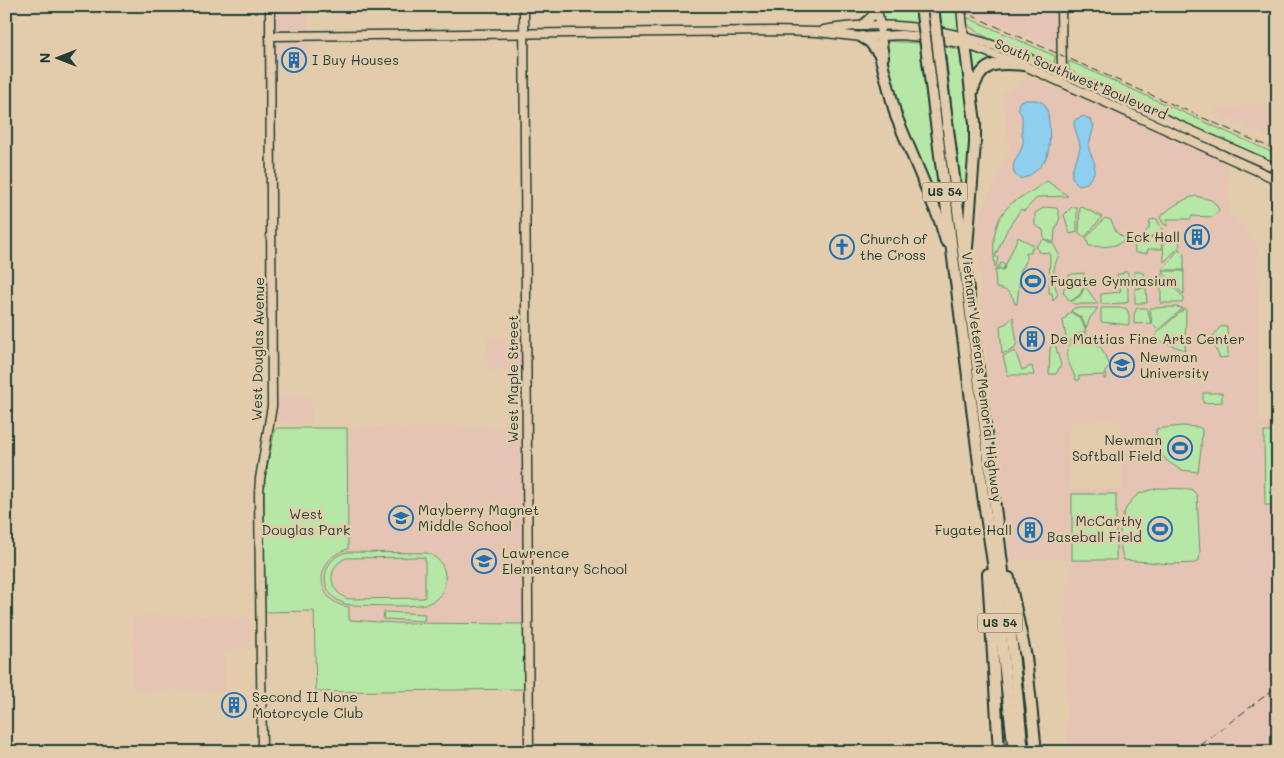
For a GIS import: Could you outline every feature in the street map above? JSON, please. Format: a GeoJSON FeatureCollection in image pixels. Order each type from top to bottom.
{"type":"FeatureCollection","features":[{"type":"Feature","properties":{"kind":"highway","name":"Vietnam Veterans Memorial Highway"},"geometry":{"type":"LineString","coordinates":[[921,6],[993,563],[1014,752]]}},
{"type":"Feature","properties":{"kind":"highway","name":"Vietnam Veterans Memorial Highway"},"geometry":{"type":"LineString","coordinates":[[933,6],[1013,652],[1023,752]]}},
{"type":"Feature","properties":{"kind":"highway"},"geometry":{"type":"LineString","coordinates":[[880,31],[884,70]]}},
{"type":"Feature","properties":{"kind":"highway"},"geometry":{"type":"LineString","coordinates":[[861,32],[880,55],[896,116],[943,230],[959,299]]}},
{"type":"Feature","properties":{"kind":"highway"},"geometry":{"type":"LineString","coordinates":[[964,40],[975,123],[968,224],[967,287]]}},
{"type":"Feature","properties":{"kind":"highway"},"geometry":{"type":"LineString","coordinates":[[972,93],[980,73],[990,66],[998,63],[1023,65]]}},
{"type":"Feature","properties":{"kind":"highway"},"geometry":{"type":"LineString","coordinates":[[983,495],[999,752]]}},
{"type":"Feature","properties":{"kind":"highway"},"geometry":{"type":"LineString","coordinates":[[998,536],[1006,559],[1024,646],[1036,752]]}},
{"type":"Feature","properties":{"kind":"main road","name":"West Douglas Avenue"},"geometry":{"type":"LineString","coordinates":[[262,752],[259,489],[272,406],[270,6]]}},
{"type":"Feature","properties":{"kind":"main road","name":"West Maple Street"},"geometry":{"type":"LineString","coordinates":[[524,6],[529,752]]}},
{"type":"Feature","properties":{"kind":"main road"},"geometry":{"type":"LineString","coordinates":[[876,6],[880,31]]}},
{"type":"Feature","properties":{"kind":"main road"},"geometry":{"type":"LineString","coordinates":[[861,32],[872,16],[876,6]]}},
{"type":"Feature","properties":{"kind":"main road"},"geometry":{"type":"LineString","coordinates":[[961,6],[964,40]]}},
{"type":"Feature","properties":{"kind":"main road"},"geometry":{"type":"LineString","coordinates":[[1061,6],[1061,83]]}},
{"type":"Feature","properties":{"kind":"main road","name":"South Southwest Boulevard"},"geometry":{"type":"LineString","coordinates":[[270,36],[880,31],[901,35],[964,40],[1012,51],[1278,169]]}},
{"type":"Feature","properties":{"kind":"main road","name":"South Southwest Boulevard"},"geometry":{"type":"LineString","coordinates":[[964,40],[1278,180]]}},
{"type":"Feature","properties":{"kind":"shaded area"},"geometry":{"type":"Polygon","coordinates":[[[273,6],[308,6],[308,33],[274,33],[273,6]]]}},
{"type":"Feature","properties":{"kind":"shaded area"},"geometry":{"type":"Polygon","coordinates":[[[970,6],[1056,6],[1057,50],[971,12],[970,6]]]}},
{"type":"Feature","properties":{"kind":"shaded area"},"geometry":{"type":"Polygon","coordinates":[[[275,39],[308,39],[309,65],[274,66],[275,39]]]}},
{"type":"Feature","properties":{"kind":"shaded area","name":"Newman University"},"geometry":{"type":"Polygon","coordinates":[[[1029,78],[1046,84],[1050,88],[1071,91],[1228,161],[1229,214],[1253,238],[1257,247],[1258,420],[1278,420],[1278,752],[1067,752],[1066,583],[1071,581],[1071,561],[1011,560],[1005,529],[991,405],[977,242],[982,209],[1010,151],[1002,92],[1029,78]],[[1121,421],[1072,422],[1069,430],[1070,489],[1122,488],[1121,421]]]}},
{"type":"Feature","properties":{"kind":"shaded area"},"geometry":{"type":"Polygon","coordinates":[[[1214,106],[1278,106],[1278,142],[1214,114],[1214,106]]]}},
{"type":"Feature","properties":{"kind":"shaded area"},"geometry":{"type":"Polygon","coordinates":[[[488,338],[519,338],[522,372],[488,372],[488,338]]]}},
{"type":"Feature","properties":{"kind":"shaded area"},"geometry":{"type":"Polygon","coordinates":[[[311,396],[311,422],[277,421],[276,397],[311,396]]]}},
{"type":"Feature","properties":{"kind":"shaded area","name":"Mayberry Magnet Middle School"},"geometry":{"type":"Polygon","coordinates":[[[517,427],[521,429],[523,624],[396,623],[349,620],[349,607],[334,602],[324,589],[323,579],[326,563],[331,557],[338,552],[348,549],[347,428],[517,427]]]}},
{"type":"Feature","properties":{"kind":"shaded area"},"geometry":{"type":"Polygon","coordinates":[[[133,616],[250,617],[250,650],[224,650],[224,692],[133,691],[133,616]]]}},
{"type":"Feature","properties":{"kind":"green space"},"geometry":{"type":"Polygon","coordinates":[[[881,6],[915,6],[917,25],[883,23],[881,6]]]}},
{"type":"Feature","properties":{"kind":"green space"},"geometry":{"type":"Polygon","coordinates":[[[941,6],[958,13],[959,30],[942,27],[939,7],[941,6]]]}},
{"type":"Feature","properties":{"kind":"green space"},"geometry":{"type":"Polygon","coordinates":[[[968,18],[1055,56],[1054,63],[1051,66],[980,34],[969,26],[966,20],[968,18]]]}},
{"type":"Feature","properties":{"kind":"green space"},"geometry":{"type":"Polygon","coordinates":[[[884,41],[919,43],[943,221],[917,161],[889,83],[884,41]]]}},
{"type":"Feature","properties":{"kind":"green space"},"geometry":{"type":"Polygon","coordinates":[[[945,46],[961,50],[973,125],[966,213],[964,214],[945,46]]]}},
{"type":"Feature","properties":{"kind":"green space"},"geometry":{"type":"Polygon","coordinates":[[[970,51],[993,59],[995,60],[974,77],[970,51]]]}},
{"type":"Feature","properties":{"kind":"green space"},"geometry":{"type":"Polygon","coordinates":[[[1069,61],[1278,155],[1278,165],[1128,98],[1069,74],[1069,61]]]}},
{"type":"Feature","properties":{"kind":"green space"},"geometry":{"type":"Polygon","coordinates":[[[1071,82],[1224,148],[1227,151],[1222,152],[1071,82]]]}},
{"type":"Feature","properties":{"kind":"green space"},"geometry":{"type":"Polygon","coordinates":[[[1047,181],[1068,196],[1040,197],[1024,211],[1021,209],[1007,230],[995,256],[998,258],[996,265],[999,267],[1001,263],[1005,265],[1003,269],[995,268],[994,239],[1003,213],[1009,205],[1047,181]]]}},
{"type":"Feature","properties":{"kind":"green space"},"geometry":{"type":"Polygon","coordinates":[[[1196,196],[1215,203],[1219,210],[1213,217],[1191,216],[1191,219],[1167,219],[1167,226],[1163,223],[1160,217],[1172,207],[1196,196]]]}},
{"type":"Feature","properties":{"kind":"green space"},"geometry":{"type":"Polygon","coordinates":[[[1080,206],[1102,217],[1085,237],[1079,233],[1080,206]]]}},
{"type":"Feature","properties":{"kind":"green space"},"geometry":{"type":"Polygon","coordinates":[[[1045,207],[1057,208],[1060,218],[1055,230],[1054,243],[1044,238],[1043,230],[1035,225],[1035,213],[1045,207]]]}},
{"type":"Feature","properties":{"kind":"green space"},"geometry":{"type":"Polygon","coordinates":[[[1072,207],[1077,207],[1077,232],[1070,234],[1064,215],[1072,207]]]}},
{"type":"Feature","properties":{"kind":"green space"},"geometry":{"type":"Polygon","coordinates":[[[1105,218],[1111,220],[1116,232],[1125,239],[1113,246],[1089,246],[1086,238],[1105,218]]]}},
{"type":"Feature","properties":{"kind":"green space"},"geometry":{"type":"Polygon","coordinates":[[[1157,219],[1162,230],[1161,236],[1141,237],[1149,228],[1150,220],[1157,219]]]}},
{"type":"Feature","properties":{"kind":"green space"},"geometry":{"type":"Polygon","coordinates":[[[1018,237],[1033,245],[1033,248],[1031,248],[1031,253],[1026,253],[1026,261],[1023,268],[1021,268],[1017,304],[1015,304],[1013,297],[1009,293],[996,288],[995,270],[1003,271],[1018,237]]]}},
{"type":"Feature","properties":{"kind":"green space"},"geometry":{"type":"Polygon","coordinates":[[[1161,237],[1162,249],[1148,249],[1147,253],[1135,253],[1134,242],[1137,238],[1161,237]]]}},
{"type":"Feature","properties":{"kind":"green space"},"geometry":{"type":"Polygon","coordinates":[[[1165,237],[1181,237],[1180,246],[1164,262],[1163,239],[1165,237]]]}},
{"type":"Feature","properties":{"kind":"green space"},"geometry":{"type":"Polygon","coordinates":[[[1044,239],[1054,245],[1059,255],[1054,274],[1058,294],[1053,301],[1052,293],[1049,293],[1050,253],[1038,252],[1038,248],[1036,248],[1044,239]]]}},
{"type":"Feature","properties":{"kind":"green space"},"geometry":{"type":"Polygon","coordinates":[[[1179,249],[1184,254],[1184,270],[1162,270],[1179,249]]]}},
{"type":"Feature","properties":{"kind":"green space"},"geometry":{"type":"Polygon","coordinates":[[[1162,271],[1184,271],[1184,294],[1183,294],[1162,271]]]}},
{"type":"Feature","properties":{"kind":"green space"},"geometry":{"type":"Polygon","coordinates":[[[1123,272],[1128,272],[1128,302],[1101,304],[1101,294],[1120,292],[1121,282],[1118,280],[1117,274],[1123,274],[1123,272]]]}},
{"type":"Feature","properties":{"kind":"green space"},"geometry":{"type":"Polygon","coordinates":[[[1134,272],[1144,273],[1145,277],[1148,277],[1148,287],[1135,287],[1134,272]]]}},
{"type":"Feature","properties":{"kind":"green space"},"geometry":{"type":"Polygon","coordinates":[[[1084,273],[1081,292],[1070,301],[1063,292],[1068,276],[1084,273]]]}},
{"type":"Feature","properties":{"kind":"green space"},"geometry":{"type":"Polygon","coordinates":[[[1161,274],[1184,298],[1182,303],[1161,303],[1161,274]]]}},
{"type":"Feature","properties":{"kind":"green space"},"geometry":{"type":"Polygon","coordinates":[[[1085,286],[1098,304],[1074,304],[1071,302],[1081,295],[1085,286]]]}},
{"type":"Feature","properties":{"kind":"green space"},"geometry":{"type":"Polygon","coordinates":[[[1146,288],[1147,303],[1135,303],[1135,289],[1146,288]]]}},
{"type":"Feature","properties":{"kind":"green space"},"geometry":{"type":"Polygon","coordinates":[[[1074,308],[1098,308],[1090,318],[1086,328],[1082,318],[1071,311],[1074,308]]]}},
{"type":"Feature","properties":{"kind":"green space"},"geometry":{"type":"Polygon","coordinates":[[[1101,308],[1126,308],[1129,314],[1129,325],[1101,322],[1101,308]]]}},
{"type":"Feature","properties":{"kind":"green space"},"geometry":{"type":"Polygon","coordinates":[[[1137,308],[1147,308],[1151,323],[1134,324],[1134,314],[1137,308]]]}},
{"type":"Feature","properties":{"kind":"green space"},"geometry":{"type":"Polygon","coordinates":[[[1150,308],[1183,308],[1158,330],[1152,324],[1150,308]]]}},
{"type":"Feature","properties":{"kind":"green space"},"geometry":{"type":"Polygon","coordinates":[[[1184,309],[1186,310],[1185,350],[1154,339],[1157,333],[1184,309]]]}},
{"type":"Feature","properties":{"kind":"green space"},"geometry":{"type":"Polygon","coordinates":[[[1070,312],[1080,318],[1086,331],[1078,334],[1067,343],[1063,321],[1070,312]]]}},
{"type":"Feature","properties":{"kind":"green space"},"geometry":{"type":"Polygon","coordinates":[[[1013,317],[1017,343],[1014,349],[1002,354],[1000,326],[1007,323],[1013,317]]]}},
{"type":"Feature","properties":{"kind":"green space"},"geometry":{"type":"Polygon","coordinates":[[[1227,326],[1228,357],[1220,358],[1211,339],[1220,327],[1227,326]]]}},
{"type":"Feature","properties":{"kind":"green space"},"geometry":{"type":"Polygon","coordinates":[[[1086,333],[1102,349],[1110,366],[1104,373],[1107,375],[1106,379],[1104,379],[1104,375],[1079,376],[1079,380],[1076,380],[1068,361],[1067,352],[1074,340],[1086,333]]]}},
{"type":"Feature","properties":{"kind":"green space"},"geometry":{"type":"Polygon","coordinates":[[[1054,341],[1061,365],[1056,374],[1049,374],[1050,349],[1054,341]]]}},
{"type":"Feature","properties":{"kind":"green space"},"geometry":{"type":"Polygon","coordinates":[[[1015,351],[1022,370],[1032,366],[1034,375],[1008,375],[1003,356],[1015,351]]]}},
{"type":"Feature","properties":{"kind":"green space"},"geometry":{"type":"Polygon","coordinates":[[[1203,393],[1222,393],[1222,402],[1203,403],[1203,393]]]}},
{"type":"Feature","properties":{"kind":"green space","name":"Newman Softball Field"},"geometry":{"type":"Polygon","coordinates":[[[1182,426],[1202,429],[1198,472],[1181,470],[1167,461],[1157,447],[1156,429],[1182,426]]]}},
{"type":"Feature","properties":{"kind":"green space","name":"West Douglas Park"},"geometry":{"type":"Polygon","coordinates":[[[277,428],[347,428],[348,549],[336,554],[328,562],[322,580],[324,590],[329,598],[338,604],[349,607],[349,620],[396,623],[523,624],[524,689],[316,692],[314,611],[265,612],[265,477],[277,428]]]}},
{"type":"Feature","properties":{"kind":"green space"},"geometry":{"type":"Polygon","coordinates":[[[1264,432],[1278,432],[1278,505],[1265,505],[1264,432]]]}},
{"type":"Feature","properties":{"kind":"green space","name":"McCarthy Baseball Field"},"geometry":{"type":"Polygon","coordinates":[[[1158,488],[1191,489],[1197,495],[1200,553],[1199,560],[1195,563],[1171,564],[1124,560],[1120,543],[1123,515],[1132,500],[1139,494],[1158,488]]]}},
{"type":"Feature","properties":{"kind":"green space"},"geometry":{"type":"Polygon","coordinates":[[[1072,494],[1116,494],[1116,560],[1072,560],[1072,494]]]}},
{"type":"Feature","properties":{"kind":"green space"},"geometry":{"type":"Polygon","coordinates":[[[347,552],[427,553],[442,564],[445,584],[442,592],[436,599],[423,605],[351,605],[340,602],[327,589],[326,571],[330,563],[337,556],[347,552]],[[346,558],[335,567],[332,579],[333,585],[341,595],[348,599],[424,598],[425,558],[346,558]]]}},
{"type":"Feature","properties":{"kind":"green space"},"geometry":{"type":"Polygon","coordinates":[[[384,612],[425,614],[424,621],[383,619],[384,612]]]}},
{"type":"Feature","properties":{"kind":"water"},"geometry":{"type":"Polygon","coordinates":[[[1020,101],[1043,103],[1048,113],[1050,128],[1049,145],[1045,160],[1037,170],[1021,178],[1017,177],[1013,168],[1023,142],[1022,117],[1018,106],[1020,101]]]}},
{"type":"Feature","properties":{"kind":"water"},"geometry":{"type":"Polygon","coordinates":[[[1084,116],[1091,120],[1094,126],[1089,150],[1095,164],[1094,173],[1087,183],[1079,185],[1072,177],[1073,167],[1080,146],[1074,122],[1076,119],[1084,116]]]}},
{"type":"Feature","properties":{"kind":"railway"},"geometry":{"type":"LineString","coordinates":[[950,6],[1278,151]]}},
{"type":"Feature","properties":{"kind":"railway"},"geometry":{"type":"LineString","coordinates":[[1191,752],[1278,686]]}},
{"type":"Feature","properties":{"kind":"place","name":"I Buy Houses"},"geometry":{"type":"Point","coordinates":[294,60]}},
{"type":"Feature","properties":{"kind":"place","name":"Eck Hall"},"geometry":{"type":"Point","coordinates":[1197,237]}},
{"type":"Feature","properties":{"kind":"place","name":"Church of the Cross"},"geometry":{"type":"Point","coordinates":[842,247]}},
{"type":"Feature","properties":{"kind":"place","name":"Fugate Gymnasium"},"geometry":{"type":"Point","coordinates":[1033,281]}},
{"type":"Feature","properties":{"kind":"place","name":"De Mattias Fine Arts Center"},"geometry":{"type":"Point","coordinates":[1032,339]}},
{"type":"Feature","properties":{"kind":"place","name":"Newman University"},"geometry":{"type":"Point","coordinates":[1122,365]}},
{"type":"Feature","properties":{"kind":"place","name":"Newman Softball Field"},"geometry":{"type":"Point","coordinates":[1180,448]}},
{"type":"Feature","properties":{"kind":"place","name":"Mayberry Magnet Middle School"},"geometry":{"type":"Point","coordinates":[401,518]}},
{"type":"Feature","properties":{"kind":"place","name":"McCarthy Baseball Field"},"geometry":{"type":"Point","coordinates":[1160,529]}},
{"type":"Feature","properties":{"kind":"place","name":"Fugate Hall"},"geometry":{"type":"Point","coordinates":[1030,530]}},
{"type":"Feature","properties":{"kind":"place","name":"Lawrence Elementary School"},"geometry":{"type":"Point","coordinates":[484,561]}},
{"type":"Feature","properties":{"kind":"place","name":"Second II None Motorcycle Club"},"geometry":{"type":"Point","coordinates":[234,705]}}]}
